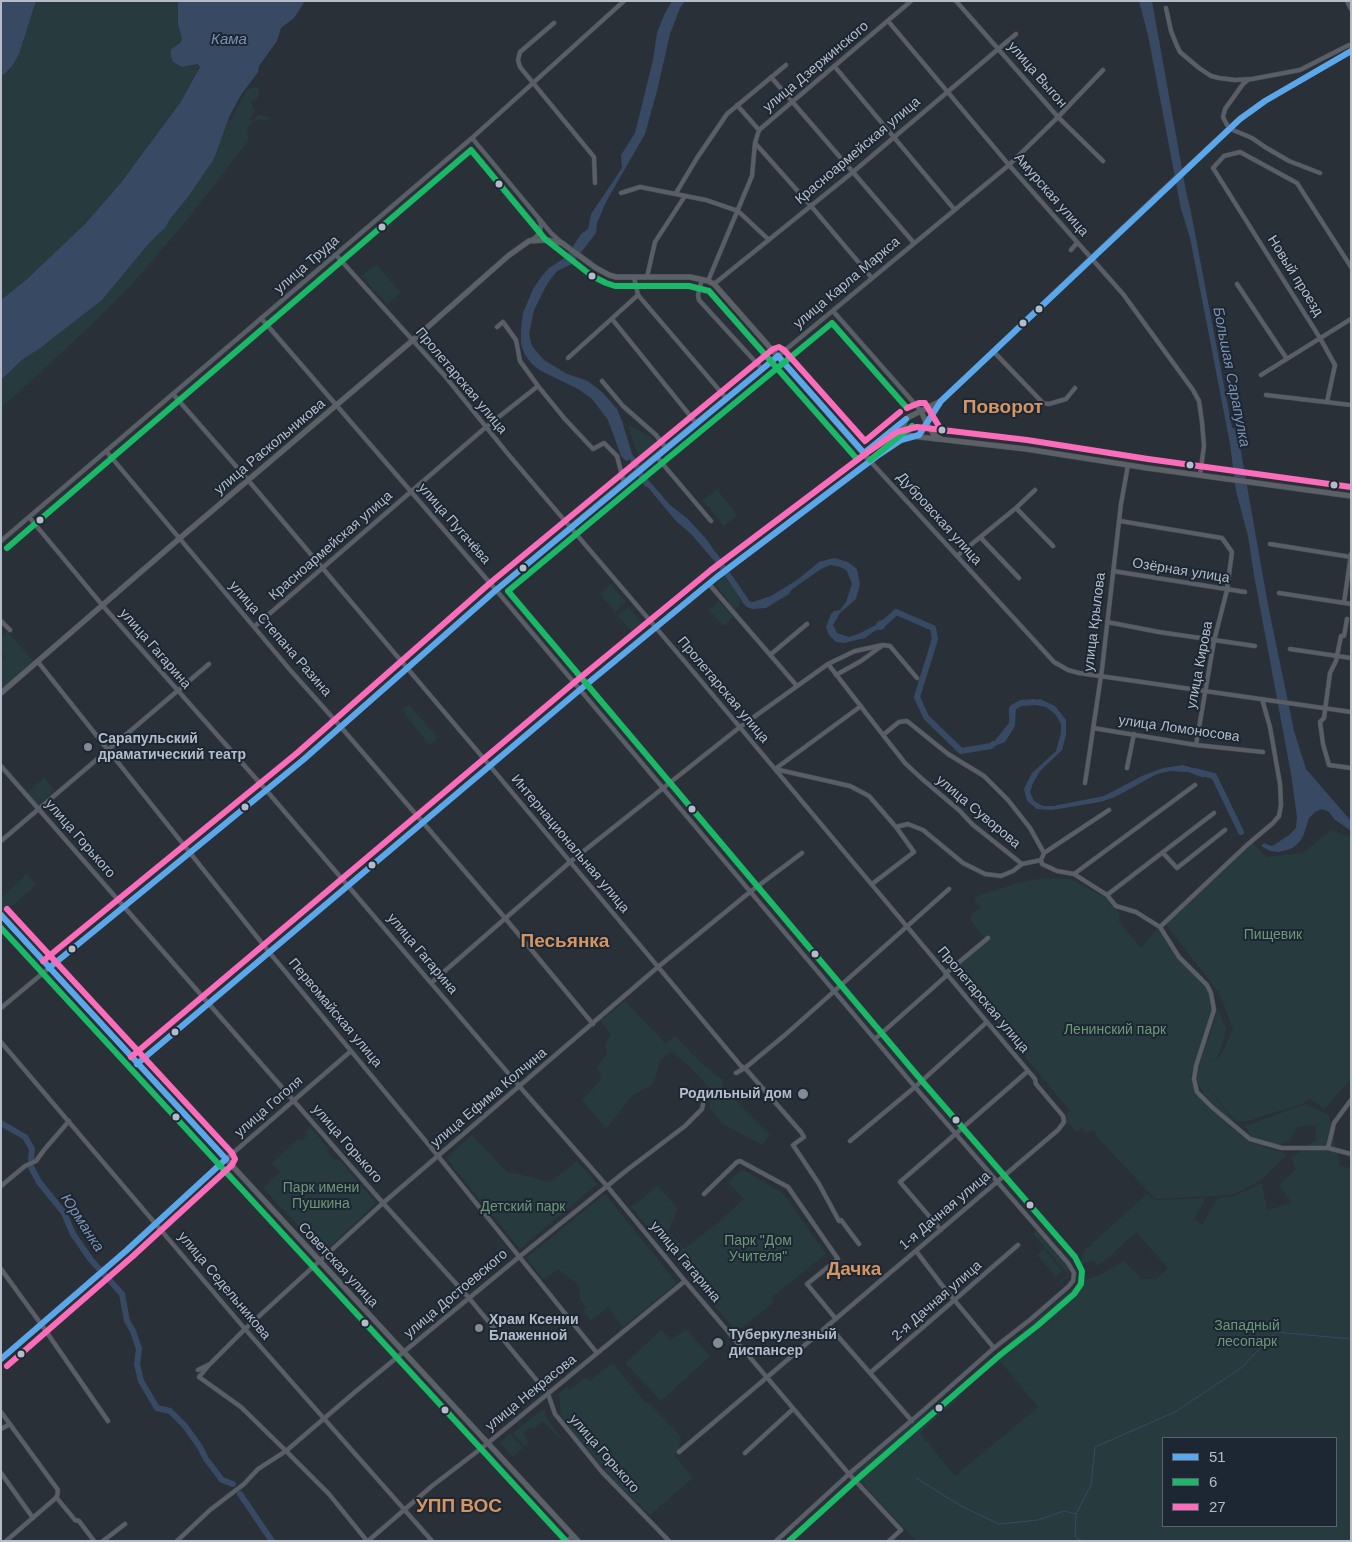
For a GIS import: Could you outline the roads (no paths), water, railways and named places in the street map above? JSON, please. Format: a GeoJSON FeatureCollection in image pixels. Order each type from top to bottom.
{"type":"FeatureCollection","features":[{"type":"Feature","properties":{"kind":"main road"},"geometry":{"type":"LineString","coordinates":[[137,1064],[580,690],[717,577],[870,461],[896,443],[915,436],[923,430],[941,401],[1240,119],[1265,101],[1351,51]]}},
{"type":"Feature","properties":{"kind":"main road"},"geometry":{"type":"LineString","coordinates":[[529,241],[547,240],[564,244]]}},
{"type":"Feature","properties":{"kind":"main road","name":"улица Раскольникова"},"geometry":{"type":"LineString","coordinates":[[1,693],[413,340],[508,256],[529,241]]}},
{"type":"Feature","properties":{"kind":"main road","name":"Дубровская улица"},"geometry":{"type":"LineString","coordinates":[[564,244],[596,268],[609,275],[634,277],[673,276],[705,280],[714,284],[870,461]]}},
{"type":"Feature","properties":{"kind":"main road","name":"улица Карла Маркса"},"geometry":{"type":"LineString","coordinates":[[49,968],[303,760],[496,590],[625,481],[778,356]]}},
{"type":"Feature","properties":{"kind":"main road"},"geometry":{"type":"LineString","coordinates":[[864,454],[909,417],[941,401]]}},
{"type":"Feature","properties":{"kind":"main road"},"geometry":{"type":"LineString","coordinates":[[920,411],[934,435],[958,441]]}},
{"type":"Feature","properties":{"kind":"main road"},"geometry":{"type":"LineString","coordinates":[[923,430],[922,420],[917,416],[909,417],[903,424],[904,430],[908,435],[1026,449],[1351,496]]}},
{"type":"Feature","properties":{"kind":"main road","name":"Советская улица"},"geometry":{"type":"LineString","coordinates":[[1,915],[578,1541]]}},
{"type":"Feature","properties":{"kind":"main road","name":"улица Гоголя"},"geometry":{"type":"LineString","coordinates":[[1,1359],[127,1250],[226,1159]]}},
{"type":"Feature","properties":{"kind":"street","name":"улица Труда"},"geometry":{"type":"LineString","coordinates":[[1,541],[472,138],[624,1]]}},
{"type":"Feature","properties":{"kind":"street","name":"улица Дзержинского"},"geometry":{"type":"LineString","coordinates":[[759,130],[911,1]]}},
{"type":"Feature","properties":{"kind":"street","name":"улица Выгон"},"geometry":{"type":"LineString","coordinates":[[956,1],[1058,117],[1103,161]]}},
{"type":"Feature","properties":{"kind":"street"},"geometry":{"type":"LineString","coordinates":[[1347,1],[1351,9]]}},
{"type":"Feature","properties":{"kind":"street"},"geometry":{"type":"LineString","coordinates":[[1166,8],[1177,46],[1189,61],[1211,76],[1226,79],[1252,79],[1300,70],[1349,45],[1351,46]]}},
{"type":"Feature","properties":{"kind":"street","name":"Амурская улица"},"geometry":{"type":"LineString","coordinates":[[888,21],[1008,164],[1123,294],[1193,390],[1199,402],[1204,446],[1200,475]]}},
{"type":"Feature","properties":{"kind":"street"},"geometry":{"type":"LineString","coordinates":[[554,23],[520,52],[518,60],[520,67],[594,157],[596,183]]}},
{"type":"Feature","properties":{"kind":"street","name":"Красноармейская улица"},"geometry":{"type":"LineString","coordinates":[[714,284],[853,172],[1016,34]]}},
{"type":"Feature","properties":{"kind":"street"},"geometry":{"type":"LineString","coordinates":[[676,193],[726,114],[786,65]]}},
{"type":"Feature","properties":{"kind":"street"},"geometry":{"type":"LineString","coordinates":[[835,67],[954,209]]}},
{"type":"Feature","properties":{"kind":"street","name":"улица Карла Маркса"},"geometry":{"type":"LineString","coordinates":[[778,356],[1008,164],[1058,117],[1103,70]]}},
{"type":"Feature","properties":{"kind":"street"},"geometry":{"type":"LineString","coordinates":[[771,78],[914,243]]}},
{"type":"Feature","properties":{"kind":"street"},"geometry":{"type":"LineString","coordinates":[[1252,79],[1243,84],[1225,110],[1223,117],[1227,125],[1289,161],[1320,173]]}},
{"type":"Feature","properties":{"kind":"street"},"geometry":{"type":"LineString","coordinates":[[738,105],[759,130],[755,143],[752,176],[738,211],[698,295],[699,300],[762,369]]}},
{"type":"Feature","properties":{"kind":"street"},"geometry":{"type":"LineString","coordinates":[[472,138],[551,233],[564,244]]}},
{"type":"Feature","properties":{"kind":"street"},"geometry":{"type":"LineString","coordinates":[[755,143],[871,278]]}},
{"type":"Feature","properties":{"kind":"street","name":"Новый проезд"},"geometry":{"type":"LineString","coordinates":[[1327,402],[1335,365],[1214,168],[1224,156],[1240,152],[1297,183],[1351,267]]}},
{"type":"Feature","properties":{"kind":"street"},"geometry":{"type":"LineString","coordinates":[[621,193],[640,187],[706,200],[738,211],[769,240]]}},
{"type":"Feature","properties":{"kind":"street"},"geometry":{"type":"LineString","coordinates":[[647,277],[655,242],[685,196]]}},
{"type":"Feature","properties":{"kind":"street"},"geometry":{"type":"LineString","coordinates":[[529,241],[540,232],[541,223],[538,218]]}},
{"type":"Feature","properties":{"kind":"street"},"geometry":{"type":"LineString","coordinates":[[1071,250],[1078,243]]}},
{"type":"Feature","properties":{"kind":"street","name":"Пролетарская улица"},"geometry":{"type":"LineString","coordinates":[[336,255],[413,340],[872,884],[1035,1079],[1036,1084],[1063,1116],[1064,1122]]}},
{"type":"Feature","properties":{"kind":"street"},"geometry":{"type":"LineString","coordinates":[[634,277],[638,294],[726,398]]}},
{"type":"Feature","properties":{"kind":"street"},"geometry":{"type":"LineString","coordinates":[[1238,284],[1287,358]]}},
{"type":"Feature","properties":{"kind":"street"},"geometry":{"type":"LineString","coordinates":[[568,358],[638,294]]}},
{"type":"Feature","properties":{"kind":"street"},"geometry":{"type":"LineString","coordinates":[[832,311],[920,411]]}},
{"type":"Feature","properties":{"kind":"street","name":"улица Пугачёва"},"geometry":{"type":"LineString","coordinates":[[262,318],[496,590],[874,1039],[1068,1263],[1074,1273],[1073,1281],[1068,1287],[994,1348]]}},
{"type":"Feature","properties":{"kind":"street"},"geometry":{"type":"LineString","coordinates":[[612,319],[696,423]]}},
{"type":"Feature","properties":{"kind":"street"},"geometry":{"type":"LineString","coordinates":[[1261,375],[1351,319]]}},
{"type":"Feature","properties":{"kind":"street"},"geometry":{"type":"LineString","coordinates":[[497,327],[503,322],[516,340],[520,361],[564,418],[593,449],[604,443],[617,456],[625,481]]}},
{"type":"Feature","properties":{"kind":"street"},"geometry":{"type":"LineString","coordinates":[[993,351],[1043,403],[1049,404],[1066,399],[1075,388]]}},
{"type":"Feature","properties":{"kind":"street"},"geometry":{"type":"LineString","coordinates":[[602,382],[623,406],[656,435],[666,448]]}},
{"type":"Feature","properties":{"kind":"street","name":"Красноармейская улица"},"geometry":{"type":"LineString","coordinates":[[254,627],[486,427],[538,386]]}},
{"type":"Feature","properties":{"kind":"street","name":"Интернациональная улица"},"geometry":{"type":"LineString","coordinates":[[173,394],[407,667],[741,1066],[745,1068],[800,1132],[804,1138],[793,1145],[819,1184],[839,1221],[841,1220],[859,1244]]}},
{"type":"Feature","properties":{"kind":"street"},"geometry":{"type":"LineString","coordinates":[[1266,395],[1351,405]]}},
{"type":"Feature","properties":{"kind":"street","name":"улица Степана Разина"},"geometry":{"type":"LineString","coordinates":[[106,451],[254,627],[505,918],[593,1024]]}},
{"type":"Feature","properties":{"kind":"street"},"geometry":{"type":"LineString","coordinates":[[656,456],[711,522]]}},
{"type":"Feature","properties":{"kind":"street","name":"Дубровская улица"},"geometry":{"type":"LineString","coordinates":[[870,461],[1054,662],[1068,670],[1351,712]]}},
{"type":"Feature","properties":{"kind":"street","name":"улица Крылова"},"geometry":{"type":"LineString","coordinates":[[1085,783],[1121,504],[1128,465]]}},
{"type":"Feature","properties":{"kind":"street"},"geometry":{"type":"LineString","coordinates":[[957,556],[981,538],[1035,490]]}},
{"type":"Feature","properties":{"kind":"street"},"geometry":{"type":"LineString","coordinates":[[1016,508],[1053,546]]}},
{"type":"Feature","properties":{"kind":"street","name":"улица Гагарина"},"geometry":{"type":"LineString","coordinates":[[29,517],[103,606],[266,790],[607,1186],[793,1409],[849,1474],[901,1530],[889,1541]]}},
{"type":"Feature","properties":{"kind":"street","name":"улица Кирова"},"geometry":{"type":"LineString","coordinates":[[1120,521],[1222,538],[1232,552],[1227,590],[1214,641],[1196,745]]}},
{"type":"Feature","properties":{"kind":"street"},"geometry":{"type":"LineString","coordinates":[[981,538],[1019,578]]}},
{"type":"Feature","properties":{"kind":"street"},"geometry":{"type":"LineString","coordinates":[[1270,544],[1351,556],[1344,602]]}},
{"type":"Feature","properties":{"kind":"street","name":"Озёрная улица"},"geometry":{"type":"LineString","coordinates":[[1113,572],[1245,592]]}},
{"type":"Feature","properties":{"kind":"street"},"geometry":{"type":"LineString","coordinates":[[709,584],[797,686]]}},
{"type":"Feature","properties":{"kind":"street"},"geometry":{"type":"LineString","coordinates":[[1279,593],[1351,604]]}},
{"type":"Feature","properties":{"kind":"street"},"geometry":{"type":"LineString","coordinates":[[1347,619],[1344,636],[1341,636],[1337,656],[1330,673],[1324,718],[1320,722],[1323,744],[1329,765],[1351,768]]}},
{"type":"Feature","properties":{"kind":"street"},"geometry":{"type":"LineString","coordinates":[[1,621],[10,630]]}},
{"type":"Feature","properties":{"kind":"street"},"geometry":{"type":"LineString","coordinates":[[1107,622],[1214,641],[1255,646]]}},
{"type":"Feature","properties":{"kind":"street"},"geometry":{"type":"LineString","coordinates":[[770,655],[807,624]]}},
{"type":"Feature","properties":{"kind":"street"},"geometry":{"type":"LineString","coordinates":[[836,676],[861,662],[883,645]]}},
{"type":"Feature","properties":{"kind":"street"},"geometry":{"type":"LineString","coordinates":[[432,983],[570,862],[740,727],[828,664],[855,652],[883,645],[890,646],[917,678]]}},
{"type":"Feature","properties":{"kind":"street"},"geometry":{"type":"LineString","coordinates":[[1290,649],[1351,658]]}},
{"type":"Feature","properties":{"kind":"street","name":"Первомайская улица"},"geometry":{"type":"LineString","coordinates":[[38,662],[269,952],[597,1352]]}},
{"type":"Feature","properties":{"kind":"street"},"geometry":{"type":"LineString","coordinates":[[1,841],[209,664]]}},
{"type":"Feature","properties":{"kind":"street","name":"улица Суворова"},"geometry":{"type":"LineString","coordinates":[[828,664],[905,762],[972,824],[1022,864],[1013,871],[1001,876],[985,874],[963,863],[923,830],[908,824],[896,827]]}},
{"type":"Feature","properties":{"kind":"street"},"geometry":{"type":"LineString","coordinates":[[1160,927],[1247,845],[1273,824],[1279,816],[1281,805],[1280,784],[1264,700]]}},
{"type":"Feature","properties":{"kind":"street"},"geometry":{"type":"LineString","coordinates":[[775,769],[861,706]]}},
{"type":"Feature","properties":{"kind":"street"},"geometry":{"type":"LineString","coordinates":[[884,735],[899,722],[906,721],[948,754],[984,776],[1013,806],[1030,828],[1044,853]]}},
{"type":"Feature","properties":{"kind":"street","name":"улица Ломоносова"},"geometry":{"type":"LineString","coordinates":[[1093,728],[1196,745],[1263,752]]}},
{"type":"Feature","properties":{"kind":"street"},"geometry":{"type":"LineString","coordinates":[[1127,768],[1134,734]]}},
{"type":"Feature","properties":{"kind":"street","name":"улица Горького"},"geometry":{"type":"LineString","coordinates":[[1,766],[468,1298],[548,1394],[555,1414],[596,1465],[668,1541]]}},
{"type":"Feature","properties":{"kind":"street"},"geometry":{"type":"LineString","coordinates":[[775,769],[850,786],[869,796],[896,827],[914,852],[872,884]]}},
{"type":"Feature","properties":{"kind":"street"},"geometry":{"type":"LineString","coordinates":[[1074,874],[1195,786]]}},
{"type":"Feature","properties":{"kind":"street"},"geometry":{"type":"LineString","coordinates":[[1109,810],[1044,853],[1042,864],[1057,871],[1074,874],[1107,894],[1116,906],[1136,912],[1160,927],[1179,957],[1208,985],[1214,1000],[1214,1010],[1196,1066],[1194,1079],[1198,1092],[1212,1107],[1250,1139],[1282,1148],[1328,1148],[1351,1154]]}},
{"type":"Feature","properties":{"kind":"street"},"geometry":{"type":"LineString","coordinates":[[1107,894],[1214,813]]}},
{"type":"Feature","properties":{"kind":"street"},"geometry":{"type":"LineString","coordinates":[[1163,853],[1177,868],[1225,830]]}},
{"type":"Feature","properties":{"kind":"street","name":"улица Ефима Колчина"},"geometry":{"type":"LineString","coordinates":[[198,1370],[210,1364],[319,1260],[383,1203],[658,967],[750,892],[802,853]]}},
{"type":"Feature","properties":{"kind":"street"},"geometry":{"type":"LineString","coordinates":[[1022,864],[1042,860]]}},
{"type":"Feature","properties":{"kind":"street"},"geometry":{"type":"LineString","coordinates":[[736,1073],[745,1068],[799,1023],[949,889]]}},
{"type":"Feature","properties":{"kind":"street"},"geometry":{"type":"LineString","coordinates":[[874,1039],[945,977],[946,973],[988,938]]}},
{"type":"Feature","properties":{"kind":"street","name":"улица Карла Маркса"},"geometry":{"type":"LineString","coordinates":[[1,1008],[49,968]]}},
{"type":"Feature","properties":{"kind":"street"},"geometry":{"type":"LineString","coordinates":[[850,1141],[915,1087],[987,1022]]}},
{"type":"Feature","properties":{"kind":"street","name":"улица Седельникова"},"geometry":{"type":"LineString","coordinates":[[1,1042],[245,1329],[432,1541]]}},
{"type":"Feature","properties":{"kind":"street","name":"улица Гоголя"},"geometry":{"type":"LineString","coordinates":[[226,1159],[351,1051]]}},
{"type":"Feature","properties":{"kind":"street"},"geometry":{"type":"LineString","coordinates":[[941,1230],[900,1182],[1028,1071]]}},
{"type":"Feature","properties":{"kind":"street"},"geometry":{"type":"LineString","coordinates":[[1328,1148],[1334,1123],[1351,1100]]}},
{"type":"Feature","properties":{"kind":"street","name":"улица Достоевского"},"geometry":{"type":"LineString","coordinates":[[177,1541],[210,1510],[244,1484],[258,1469],[286,1450],[468,1298],[684,1126],[702,1109],[702,1104]]}},
{"type":"Feature","properties":{"kind":"street"},"geometry":{"type":"LineString","coordinates":[[1,1186],[25,1166],[36,1161],[69,1121]]}},
{"type":"Feature","properties":{"kind":"street","name":"1-я Дачная улица"},"geometry":{"type":"LineString","coordinates":[[679,1452],[1058,1130],[1064,1122]]}},
{"type":"Feature","properties":{"kind":"street"},"geometry":{"type":"LineString","coordinates":[[704,1194],[740,1161],[788,1187],[838,1259],[807,1284],[836,1319]]}},
{"type":"Feature","properties":{"kind":"street","name":"2-я Дачная улица"},"geometry":{"type":"LineString","coordinates":[[870,1373],[1018,1245]]}},
{"type":"Feature","properties":{"kind":"street"},"geometry":{"type":"LineString","coordinates":[[776,1541],[849,1474],[994,1348],[916,1251]]}},
{"type":"Feature","properties":{"kind":"street"},"geometry":{"type":"LineString","coordinates":[[1,1269],[108,1421]]}},
{"type":"Feature","properties":{"kind":"street","name":"улица Некрасова"},"geometry":{"type":"LineString","coordinates":[[368,1541],[685,1281]]}},
{"type":"Feature","properties":{"kind":"street"},"geometry":{"type":"LineString","coordinates":[[828,1325],[912,1421]]}},
{"type":"Feature","properties":{"kind":"street"},"geometry":{"type":"LineString","coordinates":[[210,1364],[199,1377],[241,1408],[286,1450],[329,1494],[368,1541]]}},
{"type":"Feature","properties":{"kind":"street"},"geometry":{"type":"LineString","coordinates":[[745,1453],[793,1409]]}},
{"type":"Feature","properties":{"kind":"street"},"geometry":{"type":"LineString","coordinates":[[1,1412],[58,1490],[56,1497],[6,1541]]}},
{"type":"Feature","properties":{"kind":"street"},"geometry":{"type":"LineString","coordinates":[[1,1429],[10,1424]]}},
{"type":"Feature","properties":{"kind":"street"},"geometry":{"type":"LineString","coordinates":[[1,1474],[33,1518]]}},
{"type":"Feature","properties":{"kind":"street"},"geometry":{"type":"LineString","coordinates":[[56,1497],[75,1520],[79,1521],[94,1541]]}},
{"type":"Feature","properties":{"kind":"street"},"geometry":{"type":"LineString","coordinates":[[103,1541],[125,1524]]}},
{"type":"Feature","properties":{"kind":"street"},"geometry":{"type":"LineString","coordinates":[[568,1541],[573,1536]]}},
{"type":"Feature","properties":{"kind":"water"},"geometry":{"type":"Polygon","coordinates":[[[1,1],[36,1],[19,54],[13,65],[4,75],[1,74],[1,1]]]}},
{"type":"Feature","properties":{"kind":"water","name":"Кама"},"geometry":{"type":"Polygon","coordinates":[[[178,1],[305,1],[294,18],[281,28],[277,41],[259,66],[258,72],[241,95],[230,115],[214,159],[165,228],[150,242],[102,300],[39,349],[23,359],[1,380],[1,300],[26,280],[85,224],[120,184],[180,103],[200,67],[198,64],[182,67],[173,62],[171,57],[171,50],[182,39],[178,24],[178,1]]]}},
{"type":"Feature","properties":{"kind":"water"},"geometry":{"type":"Polygon","coordinates":[[[672,1],[685,1],[680,8],[670,34],[645,134],[606,202],[597,223],[596,233],[572,264],[557,271],[547,284],[534,310],[529,334],[532,346],[544,360],[567,374],[588,381],[602,392],[617,409],[632,454],[639,465],[637,467],[631,459],[626,461],[621,456],[608,420],[592,399],[578,389],[541,371],[532,364],[525,355],[521,344],[521,329],[523,313],[533,289],[549,268],[566,257],[581,234],[588,229],[591,214],[622,168],[621,155],[635,133],[653,60],[657,33],[672,1]]]}},
{"type":"Feature","properties":{"kind":"water"},"geometry":{"type":"Polygon","coordinates":[[[1139,1],[1152,1],[1186,191],[1232,428],[1237,429],[1268,605],[1294,731],[1306,769],[1351,821],[1351,831],[1334,819],[1329,812],[1322,809],[1315,812],[1309,818],[1301,840],[1294,847],[1279,852],[1270,851],[1261,846],[1264,843],[1271,846],[1274,845],[1296,828],[1297,817],[1291,774],[1248,536],[1236,491],[1230,444],[1190,238],[1181,209],[1148,35],[1139,1]]]}},
{"type":"Feature","properties":{"kind":"water"},"geometry":{"type":"Polygon","coordinates":[[[644,475],[670,505],[688,519],[707,540],[723,564],[716,563],[691,534],[676,521],[640,478],[644,475]]]}},
{"type":"Feature","properties":{"kind":"water"},"geometry":{"type":"Polygon","coordinates":[[[834,558],[848,562],[857,569],[860,584],[856,599],[840,613],[833,625],[837,633],[849,637],[876,625],[877,622],[886,618],[884,629],[876,630],[865,638],[844,643],[836,642],[829,635],[826,627],[831,614],[834,611],[840,610],[846,602],[852,584],[847,571],[830,565],[821,569],[791,590],[789,594],[766,608],[752,609],[742,602],[742,597],[745,596],[748,601],[753,602],[771,596],[797,580],[819,562],[834,558]]]}},
{"type":"Feature","properties":{"kind":"water"},"geometry":{"type":"Polygon","coordinates":[[[1040,699],[1055,706],[1066,720],[1066,735],[1062,750],[1040,771],[1030,792],[1034,801],[1043,806],[1053,806],[1104,796],[1144,775],[1163,768],[1183,765],[1196,769],[1202,773],[1204,778],[1188,772],[1170,771],[1157,774],[1115,797],[1100,802],[1052,810],[1037,809],[1027,801],[1024,789],[1032,773],[1056,751],[1061,733],[1061,724],[1055,714],[1046,707],[1025,703],[1040,699]]]}},
{"type":"Feature","properties":{"kind":"water"},"geometry":{"type":"Polygon","coordinates":[[[1016,707],[1015,726],[1005,742],[987,749],[986,745],[993,743],[1009,723],[1010,709],[1016,707]]]}},
{"type":"Feature","properties":{"kind":"waterway","name":"Большая Сарапулка"},"geometry":{"type":"LineString","coordinates":[[633,460],[647,484]]}},
{"type":"Feature","properties":{"kind":"waterway","name":"Большая Сарапулка"},"geometry":{"type":"LineString","coordinates":[[715,556],[748,604]]}},
{"type":"Feature","properties":{"kind":"waterway","name":"Большая Сарапулка"},"geometry":{"type":"LineString","coordinates":[[880,627],[896,612],[933,628],[935,639],[917,697],[926,717],[961,751],[991,746],[993,744]]}},
{"type":"Feature","properties":{"kind":"waterway","name":"Большая Сарапулка"},"geometry":{"type":"LineString","coordinates":[[1012,715],[1012,708],[1021,703],[1034,702]]}},
{"type":"Feature","properties":{"kind":"waterway","name":"Большая Сарапулка"},"geometry":{"type":"LineString","coordinates":[[1194,771],[1214,776],[1241,832]]}},
{"type":"Feature","properties":{"kind":"waterway","name":"Юрманка"},"geometry":{"type":"LineString","coordinates":[[1,1123],[25,1137],[32,1149],[31,1160]]}},
{"type":"Feature","properties":{"kind":"waterway","name":"Юрманка"},"geometry":{"type":"LineString","coordinates":[[31,1167],[39,1182],[64,1213],[73,1234],[91,1260],[122,1294],[127,1321],[133,1331],[139,1349],[137,1364],[141,1381],[157,1408],[170,1411],[185,1426],[222,1480],[233,1484]]}},
{"type":"Feature","properties":{"kind":"waterway"},"geometry":{"type":"LineString","coordinates":[[1082,1541],[1075,1537],[1076,1514],[1091,1485],[1095,1447],[1175,1412],[1241,1368],[1276,1332],[1351,1339]]}},
{"type":"Feature","properties":{"kind":"waterway"},"geometry":{"type":"LineString","coordinates":[[916,1478],[961,1506],[999,1524],[1038,1520],[1064,1511],[1076,1514]]}},
{"type":"Feature","properties":{"kind":"waterway","name":"Юрманка"},"geometry":{"type":"LineString","coordinates":[[240,1494],[272,1541]]}},
{"type":"Feature","properties":{"kind":"place","name":"Сарапульский драматический театр"},"geometry":{"type":"Point","coordinates":[88,747]}},
{"type":"Feature","properties":{"kind":"place","name":"Родильный дом"},"geometry":{"type":"Point","coordinates":[803,1094]}},
{"type":"Feature","properties":{"kind":"place","name":"Храм Ксении Блаженной"},"geometry":{"type":"Point","coordinates":[479,1328]}},
{"type":"Feature","properties":{"kind":"place","name":"Туберкулезный диспансер"},"geometry":{"type":"Point","coordinates":[718,1343]}},
{"type":"Feature","properties":{"kind":"district","name":"Поворот"},"geometry":{"type":"Point","coordinates":[1003,408]}},
{"type":"Feature","properties":{"kind":"district","name":"Песьянка"},"geometry":{"type":"Point","coordinates":[565,942]}},
{"type":"Feature","properties":{"kind":"district","name":"Дачка"},"geometry":{"type":"Point","coordinates":[854,1270]}},
{"type":"Feature","properties":{"kind":"district","name":"УПП ВОС"},"geometry":{"type":"Point","coordinates":[459,1507]}},
{"type":"Feature","properties":{"kind":"park label","name":"Пищевик"},"geometry":{"type":"Point","coordinates":[1273,935]}},
{"type":"Feature","properties":{"kind":"park label","name":"Ленинский парк"},"geometry":{"type":"Point","coordinates":[1115,1030]}},
{"type":"Feature","properties":{"kind":"park label","name":"Парк имени Пушкина"},"geometry":{"type":"Point","coordinates":[321,1196]}},
{"type":"Feature","properties":{"kind":"park label","name":"Детский парк"},"geometry":{"type":"Point","coordinates":[523,1207]}},
{"type":"Feature","properties":{"kind":"park label","name":"Парк \"Дом Учителя\""},"geometry":{"type":"Point","coordinates":[758,1250]}},
{"type":"Feature","properties":{"kind":"park label","name":"Западный лесопарк"},"geometry":{"type":"Point","coordinates":[1247,1334]}}]}
